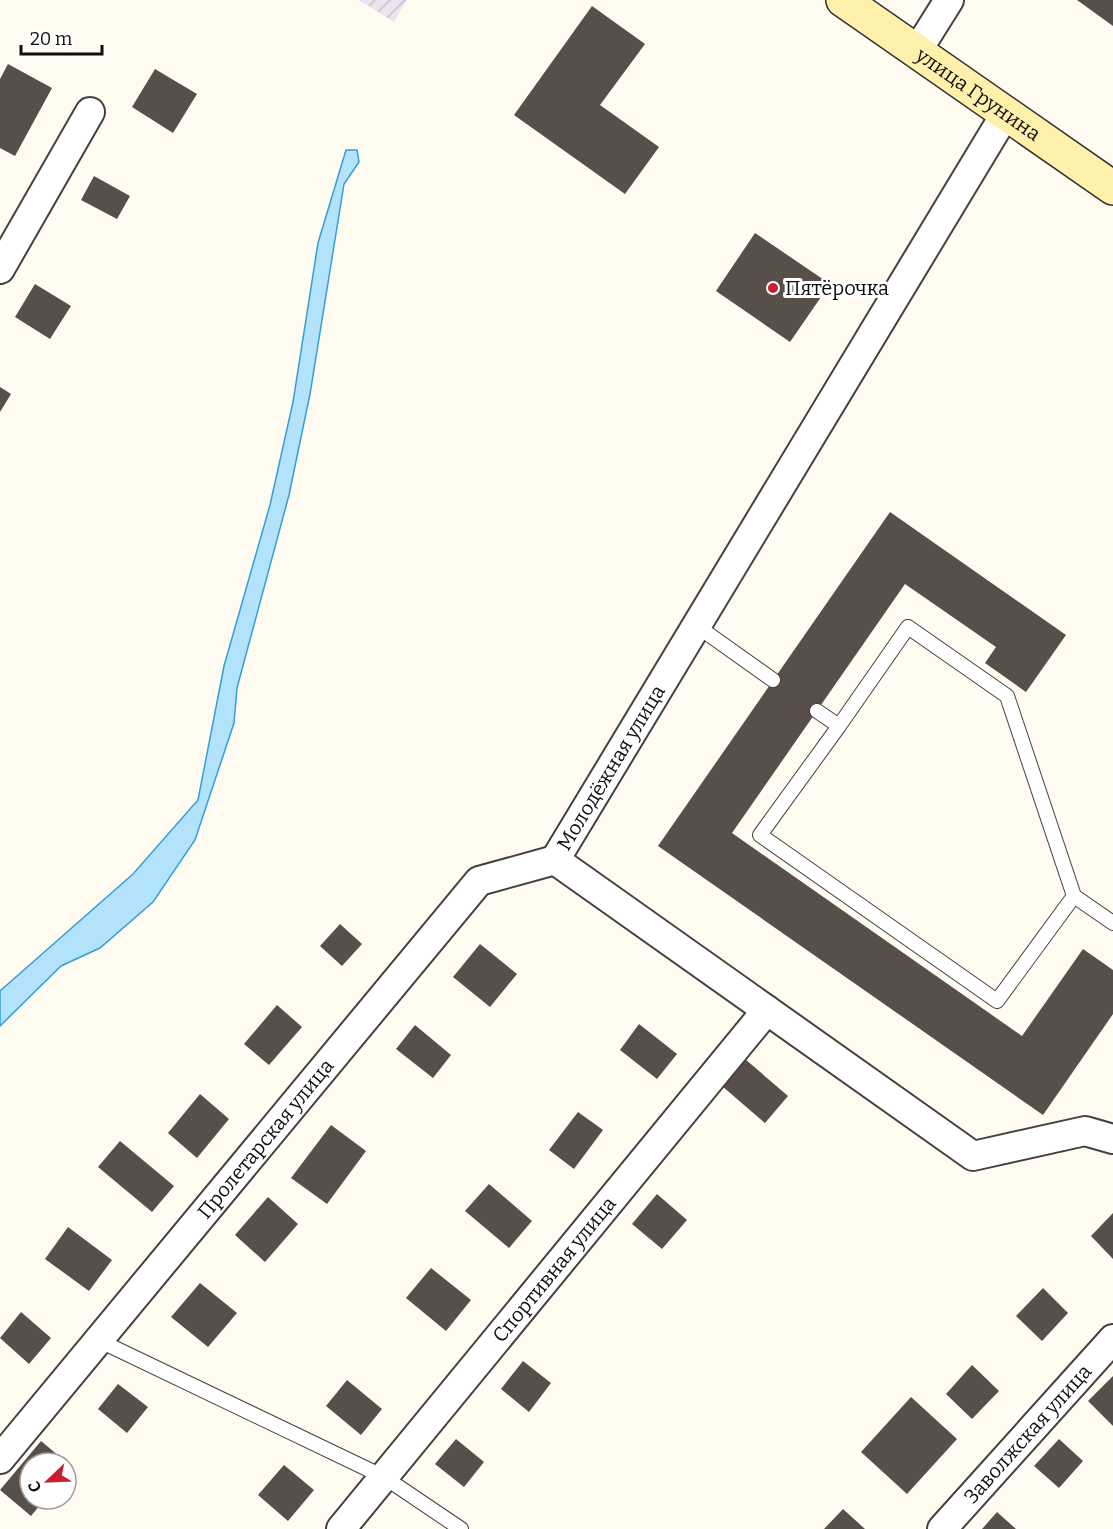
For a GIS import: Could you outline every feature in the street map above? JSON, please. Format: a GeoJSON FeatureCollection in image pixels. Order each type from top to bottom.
{"type":"FeatureCollection","features":[{"type":"Feature","properties":{"kind":"street","name":"улица Грунина"},"geometry":{"type":"LineString","coordinates":[[843,0],[1113,188]]}},
{"type":"Feature","properties":{"kind":"street"},"geometry":{"type":"LineString","coordinates":[[916,51],[949,0]]}},
{"type":"Feature","properties":{"kind":"street"},"geometry":{"type":"LineString","coordinates":[[0,269],[90,112]]}},
{"type":"Feature","properties":{"kind":"street","name":"Молодёжная улица"},"geometry":{"type":"LineString","coordinates":[[1006,113],[555,860],[973,1156],[1085,1131],[1113,1139]]}},
{"type":"Feature","properties":{"kind":"street","name":"Пролетарская улица"},"geometry":{"type":"LineString","coordinates":[[0,1459],[479,881],[555,860]]}},
{"type":"Feature","properties":{"kind":"street","name":"Спортивная улица"},"geometry":{"type":"LineString","coordinates":[[341,1529],[767,1010]]}},
{"type":"Feature","properties":{"kind":"street","name":"Заволжская улица"},"geometry":{"type":"LineString","coordinates":[[942,1529],[1113,1339]]}},
{"type":"Feature","properties":{"kind":"lane"},"geometry":{"type":"LineString","coordinates":[[696,626],[773,680]]}},
{"type":"Feature","properties":{"kind":"lane"},"geometry":{"type":"LineString","coordinates":[[1074,896],[997,1001],[760,835],[908,627],[1007,696],[1074,896],[1113,923]]}},
{"type":"Feature","properties":{"kind":"lane"},"geometry":{"type":"LineString","coordinates":[[817,711],[839,726]]}},
{"type":"Feature","properties":{"kind":"lane"},"geometry":{"type":"LineString","coordinates":[[98,1340],[384,1477],[461,1529]]}},
{"type":"Feature","properties":{"kind":"shaded area"},"geometry":{"type":"Polygon","coordinates":[[[359,0],[407,0],[394,22],[359,0]]]}},
{"type":"Feature","properties":{"kind":"water"},"geometry":{"type":"Polygon","coordinates":[[[346,150],[357,150],[359,162],[344,184],[310,394],[289,495],[237,688],[234,723],[195,840],[153,902],[100,948],[61,966],[0,1026],[0,991],[133,874],[198,800],[224,666],[270,505],[293,402],[318,243],[346,150]]]}},
{"type":"Feature","properties":{"kind":"building"},"geometry":{"type":"Polygon","coordinates":[[[1077,0],[1113,0],[1113,26],[1077,0]]]}},
{"type":"Feature","properties":{"kind":"building"},"geometry":{"type":"Polygon","coordinates":[[[592,6],[645,44],[600,105],[659,147],[625,194],[514,115],[592,6]]]}},
{"type":"Feature","properties":{"kind":"building"},"geometry":{"type":"Polygon","coordinates":[[[8,64],[52,88],[15,156],[0,148],[0,79],[8,64]]]}},
{"type":"Feature","properties":{"kind":"building"},"geometry":{"type":"Polygon","coordinates":[[[155,69],[197,94],[173,133],[132,107],[155,69]]]}},
{"type":"Feature","properties":{"kind":"building"},"geometry":{"type":"Polygon","coordinates":[[[94,176],[130,196],[117,219],[81,200],[94,176]]]}},
{"type":"Feature","properties":{"kind":"building","name":"Пятёрочка"},"geometry":{"type":"Polygon","coordinates":[[[755,233],[830,284],[790,342],[716,291],[755,233]]]}},
{"type":"Feature","properties":{"kind":"building"},"geometry":{"type":"Polygon","coordinates":[[[35,284],[71,306],[50,339],[15,317],[35,284]]]}},
{"type":"Feature","properties":{"kind":"building"},"geometry":{"type":"Polygon","coordinates":[[[0,387],[11,394],[0,412],[0,387]]]}},
{"type":"Feature","properties":{"kind":"building"},"geometry":{"type":"Polygon","coordinates":[[[890,512],[1066,635],[1026,692],[985,663],[996,647],[905,584],[732,833],[1022,1036],[1083,949],[1113,970],[1113,1014],[1043,1115],[658,846],[890,512]]]}},
{"type":"Feature","properties":{"kind":"building"},"geometry":{"type":"Polygon","coordinates":[[[340,924],[362,944],[342,966],[320,946],[340,924]]]}},
{"type":"Feature","properties":{"kind":"building"},"geometry":{"type":"Polygon","coordinates":[[[480,944],[517,974],[490,1007],[453,977],[480,944]]]}},
{"type":"Feature","properties":{"kind":"building"},"geometry":{"type":"Polygon","coordinates":[[[277,1005],[302,1027],[269,1065],[244,1044],[277,1005]]]}},
{"type":"Feature","properties":{"kind":"building"},"geometry":{"type":"Polygon","coordinates":[[[639,1024],[677,1054],[657,1079],[620,1050],[639,1024]]]}},
{"type":"Feature","properties":{"kind":"building"},"geometry":{"type":"Polygon","coordinates":[[[415,1025],[451,1055],[433,1078],[396,1049],[415,1025]]]}},
{"type":"Feature","properties":{"kind":"building"},"geometry":{"type":"Polygon","coordinates":[[[745,1059],[788,1096],[765,1123],[722,1086],[745,1059]]]}},
{"type":"Feature","properties":{"kind":"building"},"geometry":{"type":"Polygon","coordinates":[[[200,1094],[229,1119],[197,1158],[168,1133],[200,1094]]]}},
{"type":"Feature","properties":{"kind":"building"},"geometry":{"type":"Polygon","coordinates":[[[578,1112],[603,1130],[574,1169],[549,1150],[578,1112]]]}},
{"type":"Feature","properties":{"kind":"building"},"geometry":{"type":"Polygon","coordinates":[[[331,1125],[366,1151],[327,1204],[291,1178],[331,1125]]]}},
{"type":"Feature","properties":{"kind":"building"},"geometry":{"type":"Polygon","coordinates":[[[120,1141],[174,1186],[152,1212],[98,1167],[120,1141]]]}},
{"type":"Feature","properties":{"kind":"building"},"geometry":{"type":"Polygon","coordinates":[[[489,1184],[532,1221],[509,1248],[465,1211],[489,1184]]]}},
{"type":"Feature","properties":{"kind":"building"},"geometry":{"type":"Polygon","coordinates":[[[657,1194],[687,1220],[662,1249],[632,1224],[657,1194]]]}},
{"type":"Feature","properties":{"kind":"building"},"geometry":{"type":"Polygon","coordinates":[[[268,1197],[298,1224],[265,1262],[235,1235],[268,1197]]]}},
{"type":"Feature","properties":{"kind":"building"},"geometry":{"type":"Polygon","coordinates":[[[1113,1213],[1113,1259],[1091,1236],[1113,1213]]]}},
{"type":"Feature","properties":{"kind":"building"},"geometry":{"type":"Polygon","coordinates":[[[68,1227],[112,1260],[89,1291],[45,1259],[68,1227]]]}},
{"type":"Feature","properties":{"kind":"building"},"geometry":{"type":"Polygon","coordinates":[[[431,1268],[471,1300],[446,1331],[406,1298],[431,1268]]]}},
{"type":"Feature","properties":{"kind":"building"},"geometry":{"type":"Polygon","coordinates":[[[200,1283],[237,1313],[208,1347],[171,1317],[200,1283]]]}},
{"type":"Feature","properties":{"kind":"building"},"geometry":{"type":"Polygon","coordinates":[[[1043,1288],[1068,1313],[1042,1341],[1016,1316],[1043,1288]]]}},
{"type":"Feature","properties":{"kind":"building"},"geometry":{"type":"Polygon","coordinates":[[[21,1312],[51,1338],[29,1364],[0,1338],[21,1312]]]}},
{"type":"Feature","properties":{"kind":"building"},"geometry":{"type":"Polygon","coordinates":[[[523,1361],[551,1383],[529,1412],[501,1389],[523,1361]]]}},
{"type":"Feature","properties":{"kind":"building"},"geometry":{"type":"Polygon","coordinates":[[[972,1365],[999,1391],[972,1419],[946,1394],[972,1365]]]}},
{"type":"Feature","properties":{"kind":"building"},"geometry":{"type":"Polygon","coordinates":[[[1113,1376],[1113,1426],[1088,1401],[1113,1376]]]}},
{"type":"Feature","properties":{"kind":"building"},"geometry":{"type":"Polygon","coordinates":[[[347,1380],[382,1409],[361,1435],[326,1406],[347,1380]]]}},
{"type":"Feature","properties":{"kind":"building"},"geometry":{"type":"Polygon","coordinates":[[[118,1384],[148,1407],[127,1433],[98,1409],[118,1384]]]}},
{"type":"Feature","properties":{"kind":"building"},"geometry":{"type":"Polygon","coordinates":[[[911,1397],[957,1439],[907,1494],[861,1452],[911,1397]]]}},
{"type":"Feature","properties":{"kind":"building"},"geometry":{"type":"Polygon","coordinates":[[[456,1439],[484,1462],[464,1487],[435,1464],[456,1439]]]}},
{"type":"Feature","properties":{"kind":"building"},"geometry":{"type":"Polygon","coordinates":[[[1059,1439],[1083,1461],[1059,1488],[1034,1466],[1059,1439]]]}},
{"type":"Feature","properties":{"kind":"building"},"geometry":{"type":"Polygon","coordinates":[[[41,1441],[53,1451],[33,1451],[41,1441]]]}},
{"type":"Feature","properties":{"kind":"building"},"geometry":{"type":"Polygon","coordinates":[[[284,1465],[314,1490],[288,1521],[258,1495],[284,1465]]]}},
{"type":"Feature","properties":{"kind":"building"},"geometry":{"type":"Polygon","coordinates":[[[18,1468],[18,1505],[0,1490],[18,1468]]]}},
{"type":"Feature","properties":{"kind":"building"},"geometry":{"type":"Polygon","coordinates":[[[843,1509],[865,1529],[824,1529],[843,1509]]]}},
{"type":"Feature","properties":{"kind":"building"},"geometry":{"type":"Polygon","coordinates":[[[25,1511],[35,1511],[31,1516],[25,1511]]]}},
{"type":"Feature","properties":{"kind":"building"},"geometry":{"type":"Polygon","coordinates":[[[997,1512],[1016,1529],[982,1529],[997,1512]]]}},
{"type":"Feature","properties":{"kind":"place","name":"Пятёрочка"},"geometry":{"type":"Point","coordinates":[773,288]}}]}
